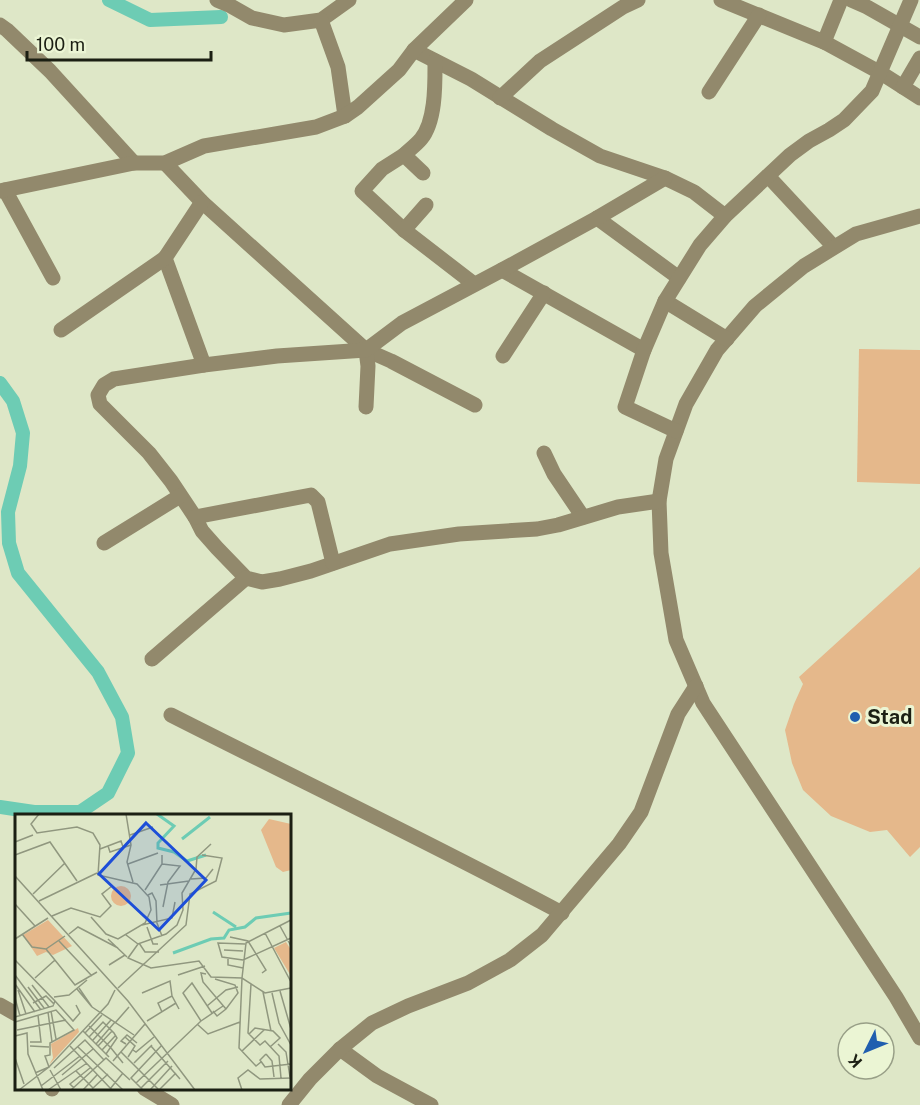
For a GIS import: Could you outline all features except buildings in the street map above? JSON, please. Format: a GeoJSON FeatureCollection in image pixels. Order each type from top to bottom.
{"type":"FeatureCollection","features":[{"type":"Feature","properties":{"kind":"street"},"geometry":{"type":"LineString","coordinates":[[217,0],[252,18],[284,25],[321,20],[349,0]]}},
{"type":"Feature","properties":{"kind":"street"},"geometry":{"type":"LineString","coordinates":[[54,278],[2,190],[134,163],[165,163],[204,146],[316,127],[345,116],[399,70],[414,50],[465,0]]}},
{"type":"Feature","properties":{"kind":"street"},"geometry":{"type":"LineString","coordinates":[[500,98],[540,61],[623,7],[638,0]]}},
{"type":"Feature","properties":{"kind":"street"},"geometry":{"type":"LineString","coordinates":[[721,0],[824,42],[881,73],[920,98]]}},
{"type":"Feature","properties":{"kind":"street"},"geometry":{"type":"LineString","coordinates":[[824,42],[841,0]]}},
{"type":"Feature","properties":{"kind":"street"},"geometry":{"type":"LineString","coordinates":[[851,0],[868,4],[920,37]]}},
{"type":"Feature","properties":{"kind":"street"},"geometry":{"type":"LineString","coordinates":[[676,431],[625,407],[644,350],[665,301],[700,245],[725,216],[790,155],[844,120],[872,91],[911,0]]}},
{"type":"Feature","properties":{"kind":"street"},"geometry":{"type":"LineString","coordinates":[[709,92],[759,15]]}},
{"type":"Feature","properties":{"kind":"street"},"geometry":{"type":"LineString","coordinates":[[321,20],[339,67],[345,116]]}},
{"type":"Feature","properties":{"kind":"street"},"geometry":{"type":"LineString","coordinates":[[0,25],[50,71],[134,163]]}},
{"type":"Feature","properties":{"kind":"street"},"geometry":{"type":"LineString","coordinates":[[414,50],[471,79],[600,156],[665,178],[694,192],[725,216]]}},
{"type":"Feature","properties":{"kind":"street"},"geometry":{"type":"LineString","coordinates":[[903,87],[920,58]]}},
{"type":"Feature","properties":{"kind":"street"},"geometry":{"type":"LineString","coordinates":[[435,61],[434,100],[427,129],[421,139],[404,155],[382,169],[362,191],[404,230],[474,284]]}},
{"type":"Feature","properties":{"kind":"street"},"geometry":{"type":"LineString","coordinates":[[404,155],[423,173]]}},
{"type":"Feature","properties":{"kind":"street"},"geometry":{"type":"LineString","coordinates":[[165,163],[202,202],[366,350],[392,361],[475,405]]}},
{"type":"Feature","properties":{"kind":"street"},"geometry":{"type":"LineString","coordinates":[[768,176],[834,247]]}},
{"type":"Feature","properties":{"kind":"street"},"geometry":{"type":"LineString","coordinates":[[659,501],[618,507],[537,529],[459,534],[390,544],[280,579],[262,582],[246,578],[202,531],[171,481],[149,453],[100,404],[98,394],[104,385],[114,379],[277,356],[366,350],[402,323],[597,218],[665,178]]}},
{"type":"Feature","properties":{"kind":"street"},"geometry":{"type":"LineString","coordinates":[[61,330],[165,258],[202,202]]}},
{"type":"Feature","properties":{"kind":"street"},"geometry":{"type":"LineString","coordinates":[[404,230],[426,205]]}},
{"type":"Feature","properties":{"kind":"street"},"geometry":{"type":"LineString","coordinates":[[920,216],[856,234],[804,266],[755,306],[717,350],[686,404],[666,459],[659,501],[661,553],[676,640],[703,703],[896,997],[920,1038]]}},
{"type":"Feature","properties":{"kind":"street"},"geometry":{"type":"LineString","coordinates":[[597,218],[679,278]]}},
{"type":"Feature","properties":{"kind":"street"},"geometry":{"type":"LineString","coordinates":[[165,258],[204,365]]}},
{"type":"Feature","properties":{"kind":"street"},"geometry":{"type":"LineString","coordinates":[[502,270],[644,350]]}},
{"type":"Feature","properties":{"kind":"street"},"geometry":{"type":"LineString","coordinates":[[503,356],[544,293]]}},
{"type":"Feature","properties":{"kind":"street"},"geometry":{"type":"LineString","coordinates":[[665,301],[727,339]]}},
{"type":"Feature","properties":{"kind":"street"},"geometry":{"type":"LineString","coordinates":[[366,350],[368,366],[366,407]]}},
{"type":"Feature","properties":{"kind":"street"},"geometry":{"type":"LineString","coordinates":[[544,453],[554,474],[583,518]]}},
{"type":"Feature","properties":{"kind":"street"},"geometry":{"type":"LineString","coordinates":[[195,517],[311,495],[318,502],[333,563]]}},
{"type":"Feature","properties":{"kind":"street"},"geometry":{"type":"LineString","coordinates":[[104,543],[180,496]]}},
{"type":"Feature","properties":{"kind":"street"},"geometry":{"type":"LineString","coordinates":[[152,659],[246,578]]}},
{"type":"Feature","properties":{"kind":"street"},"geometry":{"type":"LineString","coordinates":[[290,1105],[310,1079],[340,1049],[372,1023],[408,1006],[468,983],[510,960],[542,935],[619,844],[641,812],[678,714],[696,687]]}},
{"type":"Feature","properties":{"kind":"street"},"geometry":{"type":"LineString","coordinates":[[171,715],[562,913]]}},
{"type":"Feature","properties":{"kind":"street"},"geometry":{"type":"LineString","coordinates":[[0,1005],[15,1013]]}},
{"type":"Feature","properties":{"kind":"street"},"geometry":{"type":"LineString","coordinates":[[340,1049],[377,1076],[431,1105]]}},
{"type":"Feature","properties":{"kind":"street"},"geometry":{"type":"LineString","coordinates":[[146,1090],[172,1105]]}},
{"type":"Feature","properties":{"kind":"shaded area"},"geometry":{"type":"Polygon","coordinates":[[[859,349],[920,350],[920,484],[857,482],[859,349]]]}},
{"type":"Feature","properties":{"kind":"shaded area","name":"Stad"},"geometry":{"type":"Polygon","coordinates":[[[920,567],[920,847],[910,857],[887,830],[870,832],[831,816],[803,790],[792,763],[785,730],[803,684],[799,677],[920,567]]]}},
{"type":"Feature","properties":{"kind":"waterway"},"geometry":{"type":"LineString","coordinates":[[109,0],[150,20],[221,17]]}},
{"type":"Feature","properties":{"kind":"waterway"},"geometry":{"type":"LineString","coordinates":[[0,383],[13,401],[23,433],[20,466],[8,512],[9,543],[18,573],[98,672],[122,717],[128,753],[108,793],[80,812],[34,812],[0,807]]}},
{"type":"Feature","properties":{"kind":"place","name":"Stad"},"geometry":{"type":"Point","coordinates":[855,717]}}]}
